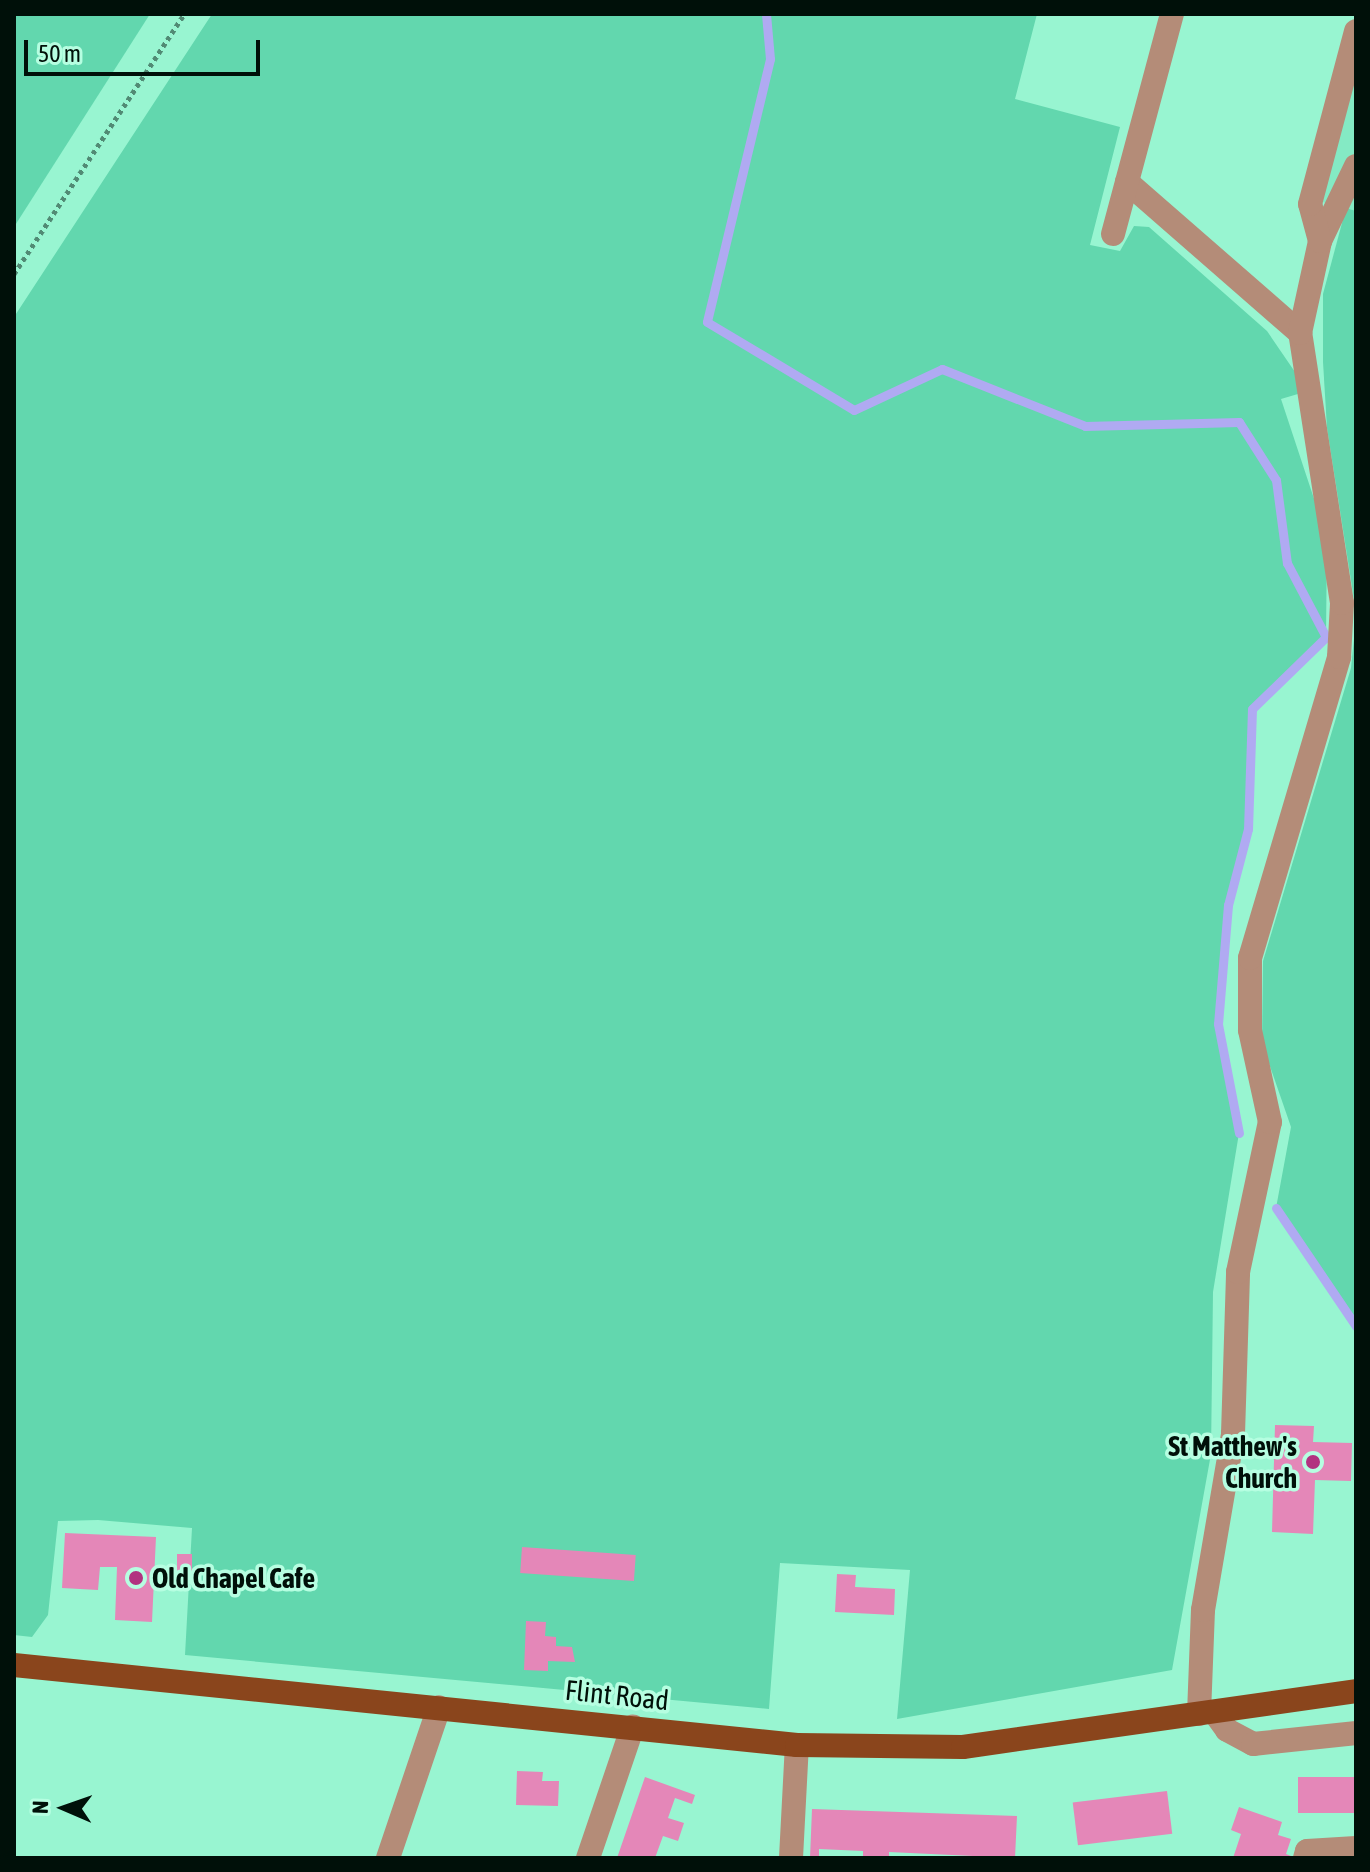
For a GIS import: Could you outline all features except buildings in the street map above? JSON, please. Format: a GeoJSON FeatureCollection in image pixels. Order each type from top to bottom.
{"type":"FeatureCollection","features":[{"type":"Feature","properties":{"kind":"main road","name":"Flint Road"},"geometry":{"type":"LineString","coordinates":[[14,1665],[797,1745],[963,1747],[1356,1691]]}},
{"type":"Feature","properties":{"kind":"street"},"geometry":{"type":"LineString","coordinates":[[1113,234],[1172,14]]}},
{"type":"Feature","properties":{"kind":"street"},"geometry":{"type":"LineString","coordinates":[[1320,241],[1310,204],[1356,31]]}},
{"type":"Feature","properties":{"kind":"street"},"geometry":{"type":"LineString","coordinates":[[1356,166],[1320,241],[1300,333],[1342,603],[1339,657],[1250,958],[1250,1030],[1270,1122],[1238,1272],[1233,1434],[1203,1610],[1206,1713],[1227,1730],[1253,1744],[1356,1733]]}},
{"type":"Feature","properties":{"kind":"street"},"geometry":{"type":"LineString","coordinates":[[1127,182],[1300,333]]}},
{"type":"Feature","properties":{"kind":"street"},"geometry":{"type":"LineString","coordinates":[[388,1858],[439,1707]]}},
{"type":"Feature","properties":{"kind":"street"},"geometry":{"type":"LineString","coordinates":[[588,1858],[633,1726]]}},
{"type":"Feature","properties":{"kind":"street"},"geometry":{"type":"LineString","coordinates":[[791,1858],[797,1745]]}},
{"type":"Feature","properties":{"kind":"street"},"geometry":{"type":"LineString","coordinates":[[1305,1858],[1307,1851],[1356,1848]]}},
{"type":"Feature","properties":{"kind":"path"},"geometry":{"type":"LineString","coordinates":[[14,274],[184,14]]}},
{"type":"Feature","properties":{"kind":"shaded area"},"geometry":{"type":"Polygon","coordinates":[[[14,14],[150,14],[14,227],[14,14]]]}},
{"type":"Feature","properties":{"kind":"shaded area"},"geometry":{"type":"Polygon","coordinates":[[[212,14],[1037,14],[1015,99],[1120,127],[1090,245],[1120,251],[1134,226],[1149,227],[1267,331],[1308,391],[1281,399],[1327,538],[1326,637],[1252,709],[1248,829],[1228,905],[1218,1024],[1239,1133],[1213,1292],[1211,1454],[1172,1670],[897,1719],[910,1570],[780,1563],[769,1709],[185,1655],[192,1528],[98,1520],[58,1521],[48,1615],[32,1637],[14,1635],[14,317],[212,14]]]}},
{"type":"Feature","properties":{"kind":"shaded area"},"geometry":{"type":"Polygon","coordinates":[[[1356,72],[1356,211],[1322,202],[1356,72]]]}},
{"type":"Feature","properties":{"kind":"shaded area"},"geometry":{"type":"Polygon","coordinates":[[[1346,208],[1356,211],[1356,612],[1327,428],[1323,362],[1323,294],[1346,208]]]}},
{"type":"Feature","properties":{"kind":"shaded area"},"geometry":{"type":"Polygon","coordinates":[[[1356,619],[1356,1326],[1276,1208],[1291,1127],[1262,1043],[1263,961],[1351,668],[1356,619]]]}},
{"type":"Feature","properties":{"kind":"waterway"},"geometry":{"type":"LineString","coordinates":[[766,14],[770,59],[707,322],[854,410],[942,369],[1085,426],[1239,422],[1276,480],[1287,563],[1326,637],[1252,709],[1248,829],[1228,905],[1218,1024],[1239,1133]]}},
{"type":"Feature","properties":{"kind":"waterway"},"geometry":{"type":"LineString","coordinates":[[1276,1208],[1356,1326]]}},
{"type":"Feature","properties":{"kind":"place","name":"St Matthew's Church"},"geometry":{"type":"Point","coordinates":[1313,1462]}},
{"type":"Feature","properties":{"kind":"place","name":"Old Chapel Cafe"},"geometry":{"type":"Point","coordinates":[136,1578]}}]}
